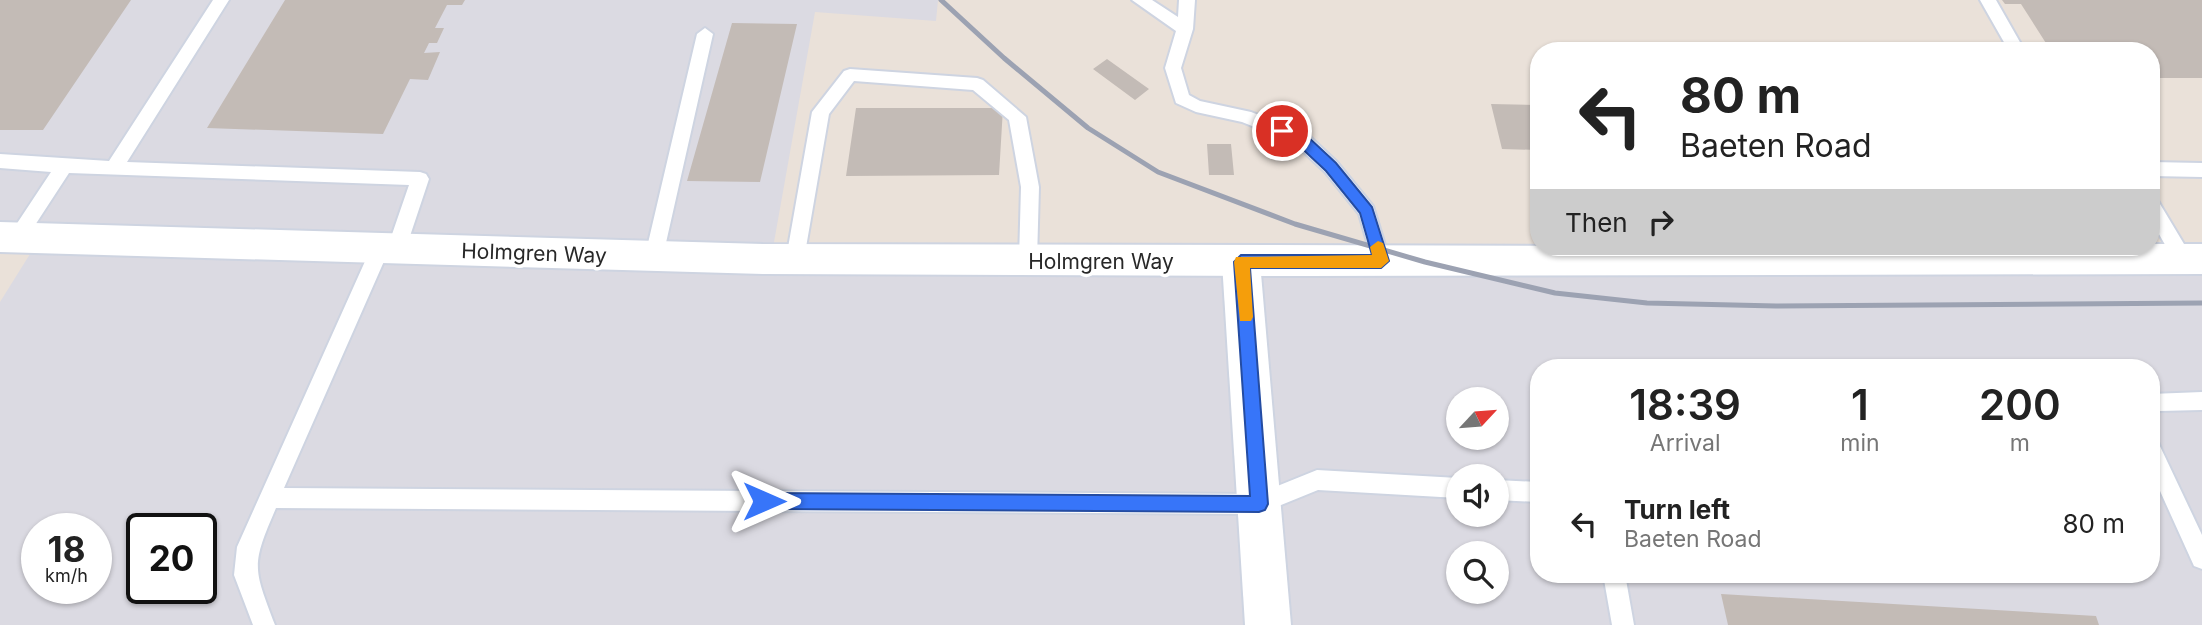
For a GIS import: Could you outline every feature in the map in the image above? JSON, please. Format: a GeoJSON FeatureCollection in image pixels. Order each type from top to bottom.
{"type":"FeatureCollection","features":[{"type":"Feature","properties":{"kind":"street","name":"Holmgren Way"},"geometry":{"type":"LineString","coordinates":[[8,237],[794,259],[1241,262],[2193,259]]}},
{"type":"Feature","properties":{"kind":"street"},"geometry":{"type":"LineString","coordinates":[[1241,262],[1268,625]]}},
{"type":"Feature","properties":{"kind":"lane"},"geometry":{"type":"LineString","coordinates":[[113,170],[221,0]]}},
{"type":"Feature","properties":{"kind":"lane"},"geometry":{"type":"LineString","coordinates":[[1140,0],[1185,29]]}},
{"type":"Feature","properties":{"kind":"lane"},"geometry":{"type":"LineString","coordinates":[[1187,0],[1185,29],[1173,68],[1182,99],[1196,106],[1245,116],[1300,138],[1331,167],[1367,211],[1381,261]]}},
{"type":"Feature","properties":{"kind":"lane"},"geometry":{"type":"LineString","coordinates":[[1988,0],[2012,42]]}},
{"type":"Feature","properties":{"kind":"lane"},"geometry":{"type":"LineString","coordinates":[[654,256],[705,34]]}},
{"type":"Feature","properties":{"kind":"lane"},"geometry":{"type":"LineString","coordinates":[[794,259],[821,112],[850,75],[977,84],[1017,117],[1030,187],[1028,260]]}},
{"type":"Feature","properties":{"kind":"lane"},"geometry":{"type":"LineString","coordinates":[[0,161],[113,170],[420,179],[268,498],[248,547],[245,575],[264,625]]}},
{"type":"Feature","properties":{"kind":"lane"},"geometry":{"type":"LineString","coordinates":[[8,237],[64,166]]}},
{"type":"Feature","properties":{"kind":"lane"},"geometry":{"type":"LineString","coordinates":[[2160,169],[2202,170]]}},
{"type":"Feature","properties":{"kind":"lane"},"geometry":{"type":"LineString","coordinates":[[2160,216],[2193,259]]}},
{"type":"Feature","properties":{"kind":"lane"},"geometry":{"type":"LineString","coordinates":[[2160,402],[2202,401]]}},
{"type":"Feature","properties":{"kind":"lane"},"geometry":{"type":"LineString","coordinates":[[2160,468],[2202,559]]}},
{"type":"Feature","properties":{"kind":"lane"},"geometry":{"type":"LineString","coordinates":[[268,498],[1259,504],[1317,480],[1446,487]]}},
{"type":"Feature","properties":{"kind":"lane"},"geometry":{"type":"LineString","coordinates":[[1509,491],[1530,492]]}},
{"type":"Feature","properties":{"kind":"lane"},"geometry":{"type":"LineString","coordinates":[[1616,583],[1623,625]]}},
{"type":"Feature","properties":{"kind":"shaded area"},"geometry":{"type":"Polygon","coordinates":[[[0,0],[938,0],[936,21],[815,12],[771,259],[2202,259],[2202,625],[0,625],[0,302],[40,238],[0,237],[0,0]]]}},
{"type":"Feature","properties":{"kind":"building"},"geometry":{"type":"Polygon","coordinates":[[[0,0],[131,0],[43,130],[0,130],[0,0]]]}},
{"type":"Feature","properties":{"kind":"building"},"geometry":{"type":"Polygon","coordinates":[[[285,0],[465,0],[462,5],[447,5],[435,28],[444,28],[437,43],[429,43],[424,53],[440,52],[428,80],[410,79],[383,134],[207,128],[285,0]]]}},
{"type":"Feature","properties":{"kind":"building"},"geometry":{"type":"Polygon","coordinates":[[[2002,0],[2202,0],[2202,78],[2160,78],[2160,42],[2045,42],[2021,4],[2005,4],[2002,0]]]}},
{"type":"Feature","properties":{"kind":"building"},"geometry":{"type":"Polygon","coordinates":[[[732,23],[797,24],[760,182],[687,181],[732,23]]]}},
{"type":"Feature","properties":{"kind":"building"},"geometry":{"type":"Polygon","coordinates":[[[1107,59],[1149,89],[1135,100],[1093,69],[1107,59]]]}},
{"type":"Feature","properties":{"kind":"building"},"geometry":{"type":"Polygon","coordinates":[[[1491,104],[1530,105],[1530,150],[1502,149],[1491,104]]]}},
{"type":"Feature","properties":{"kind":"building"},"geometry":{"type":"Polygon","coordinates":[[[856,108],[1003,108],[999,175],[846,176],[856,108]]]}},
{"type":"Feature","properties":{"kind":"building"},"geometry":{"type":"Polygon","coordinates":[[[1207,144],[1231,144],[1234,175],[1209,175],[1207,144]]]}},
{"type":"Feature","properties":{"kind":"building"},"geometry":{"type":"Polygon","coordinates":[[[1721,594],[2096,616],[2099,625],[1728,625],[1721,594]]]}},
{"type":"Feature","properties":{"kind":"railway"},"geometry":{"type":"LineString","coordinates":[[941,0],[1004,58],[1088,128],[1158,172],[1295,224],[1425,262],[1555,293],[1647,303],[1776,306],[2202,303]]}},
{"type":"Feature","properties":{"kind":"slow traffic"},"geometry":{"type":"LineString","coordinates":[[1245,317],[1241,262],[1381,261],[1378,247]]}},
{"type":"Feature","properties":{"kind":"route"},"geometry":{"type":"LineString","coordinates":[[764,501],[1259,504],[1241,262],[1381,261],[1367,211],[1331,167],[1300,138],[1282,131]]}}]}
